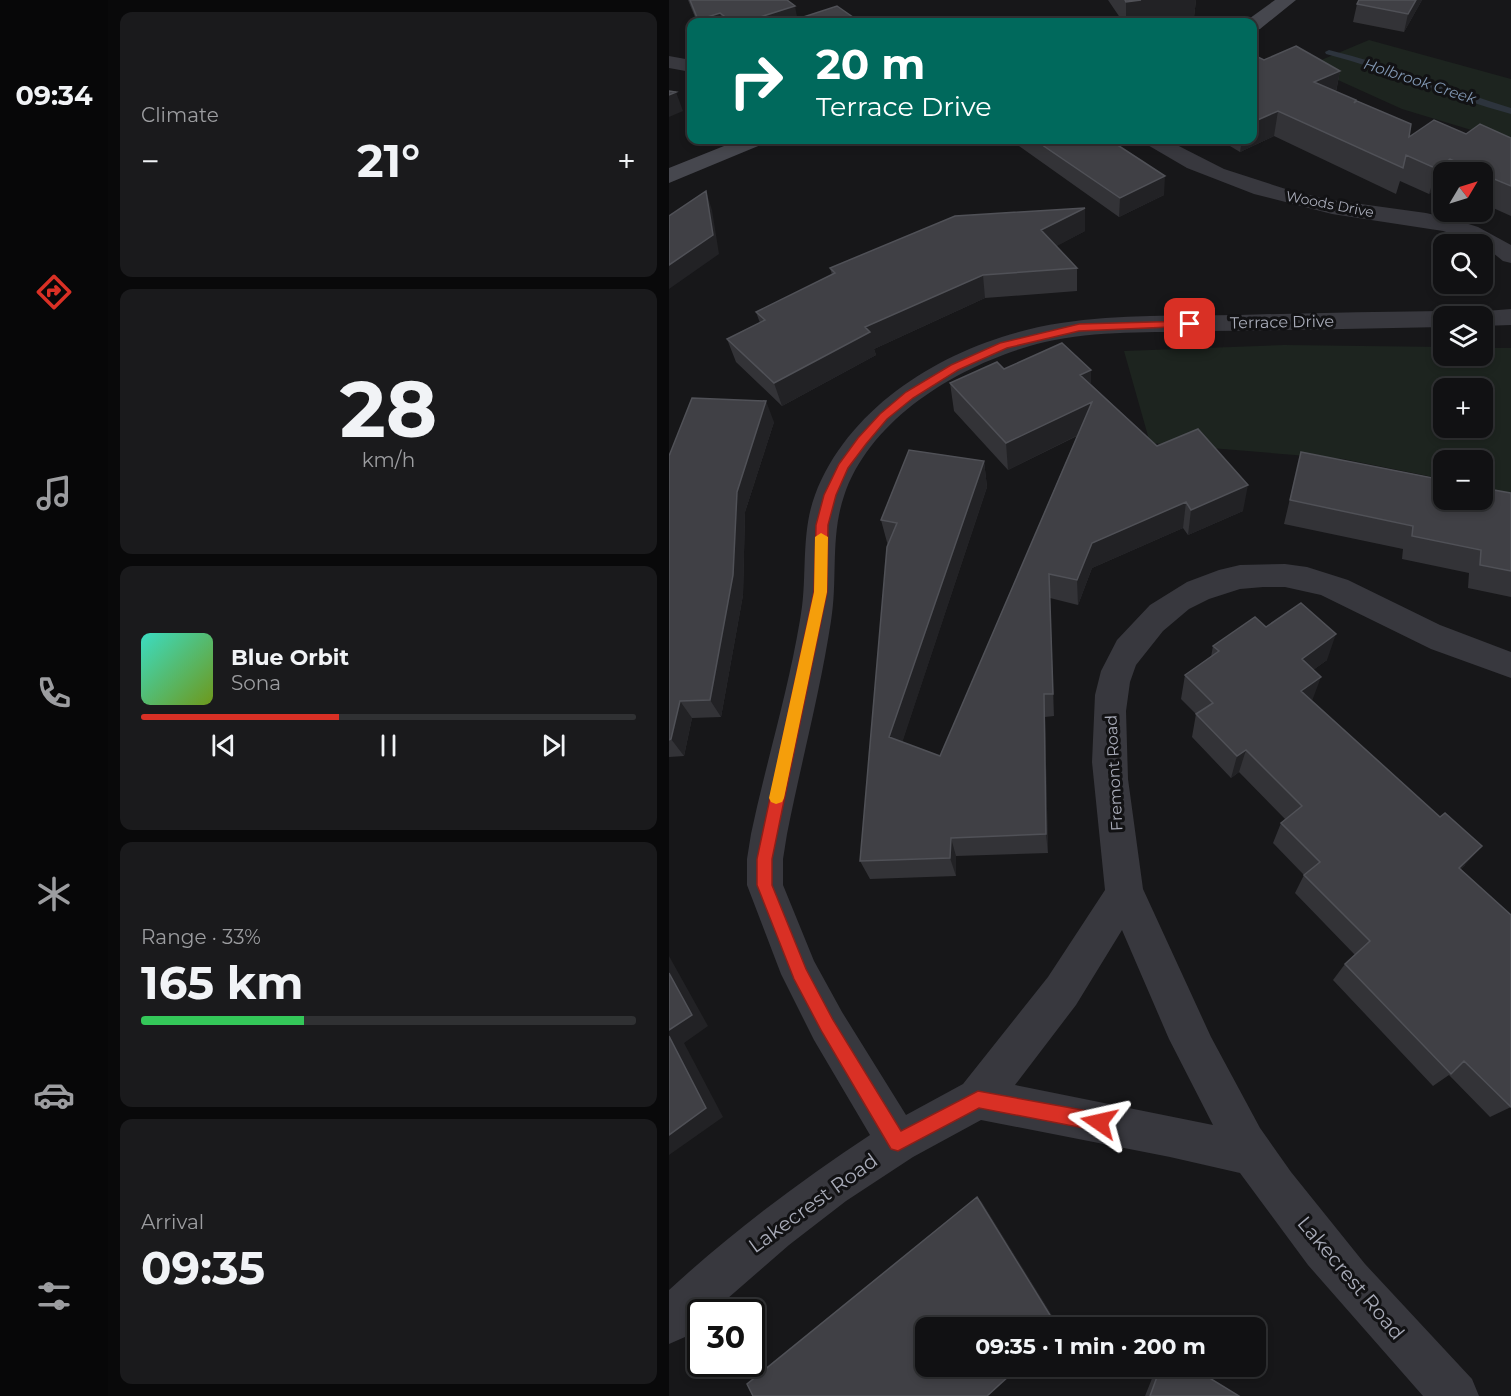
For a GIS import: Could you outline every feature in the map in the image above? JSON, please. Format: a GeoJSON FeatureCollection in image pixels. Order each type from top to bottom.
{"type":"FeatureCollection","features":[{"type":"Feature","properties":{"kind":"street"},"geometry":{"type":"LineString","coordinates":[[1257,22],[1287,0]]}},
{"type":"Feature","properties":{"kind":"street"},"geometry":{"type":"LineString","coordinates":[[669,62],[687,65]]}},
{"type":"Feature","properties":{"kind":"street"},"geometry":{"type":"LineString","coordinates":[[669,176],[746,144]]}},
{"type":"Feature","properties":{"kind":"street","name":"Woods Drive"},"geometry":{"type":"LineString","coordinates":[[1160,144],[1195,164],[1259,189],[1334,208],[1428,219],[1485,239],[1511,256]]}},
{"type":"Feature","properties":{"kind":"street"},"geometry":{"type":"LineString","coordinates":[[1493,318],[1511,317]]}},
{"type":"Feature","properties":{"kind":"street","name":"Terrace Drive"},"geometry":{"type":"LineString","coordinates":[[898,1142],[828,1026],[800,974],[765,885],[765,859],[821,592],[822,525],[830,495],[843,466],[883,417],[910,395],[970,359],[1004,345],[1040,335],[1079,328],[1121,325],[1433,319]]}},
{"type":"Feature","properties":{"kind":"street","name":"Fremont Road"},"geometry":{"type":"LineString","coordinates":[[1124,889],[1116,828],[1109,736],[1111,694],[1117,670],[1127,648],[1147,625],[1187,595],[1225,580],[1260,575],[1294,576],[1327,584],[1445,641],[1511,665]]}},
{"type":"Feature","properties":{"kind":"street"},"geometry":{"type":"LineString","coordinates":[[1124,889],[1084,962],[978,1099],[1170,1136],[1253,1155]]}},
{"type":"Feature","properties":{"kind":"street","name":"Lakecrest Road"},"geometry":{"type":"LineString","coordinates":[[1124,889],[1155,963],[1203,1066],[1253,1155],[1317,1241],[1404,1342],[1455,1396]]}},
{"type":"Feature","properties":{"kind":"street","name":"Lakecrest Road"},"geometry":{"type":"LineString","coordinates":[[669,1322],[715,1278],[773,1229],[831,1186],[898,1142],[978,1099]]}},
{"type":"Feature","properties":{"kind":"shaded area"},"geometry":{"type":"Polygon","coordinates":[[[1369,40],[1511,79],[1511,142],[1402,109],[1307,66],[1369,40]]]}},
{"type":"Feature","properties":{"kind":"shaded area"},"geometry":{"type":"Polygon","coordinates":[[[1284,345],[1433,347],[1433,366],[1493,366],[1493,348],[1511,348],[1511,494],[1493,490],[1493,450],[1433,450],[1433,477],[1343,459],[1150,443],[1124,351],[1284,345]]]}},
{"type":"Feature","properties":{"kind":"building"},"geometry":{"type":"Polygon","coordinates":[[[690,0],[787,0],[795,6],[757,18],[727,18],[720,13],[697,18],[690,0]]]}},
{"type":"Feature","properties":{"kind":"building"},"geometry":{"type":"Polygon","coordinates":[[[1359,0],[1416,0],[1408,14],[1357,4],[1359,0]]]}},
{"type":"Feature","properties":{"kind":"building"},"geometry":{"type":"Polygon","coordinates":[[[837,6],[854,18],[800,18],[837,6]]]}},
{"type":"Feature","properties":{"kind":"building"},"geometry":{"type":"Polygon","coordinates":[[[1296,46],[1340,71],[1314,82],[1356,100],[1354,103],[1357,101],[1411,124],[1409,137],[1434,120],[1466,134],[1480,124],[1511,138],[1511,186],[1493,179],[1493,162],[1457,162],[1450,159],[1446,162],[1433,162],[1433,167],[1406,155],[1403,168],[1278,111],[1257,120],[1258,57],[1264,60],[1296,46]]]}},
{"type":"Feature","properties":{"kind":"building"},"geometry":{"type":"Polygon","coordinates":[[[1041,144],[1116,144],[1165,176],[1120,198],[1041,144]]]}},
{"type":"Feature","properties":{"kind":"building"},"geometry":{"type":"Polygon","coordinates":[[[706,191],[713,235],[669,265],[669,216],[706,191]]]}},
{"type":"Feature","properties":{"kind":"building"},"geometry":{"type":"Polygon","coordinates":[[[1085,208],[1041,230],[1077,268],[983,275],[865,327],[870,332],[774,383],[727,339],[765,320],[756,312],[835,273],[830,268],[955,216],[1085,208]]]}},
{"type":"Feature","properties":{"kind":"building"},"geometry":{"type":"Polygon","coordinates":[[[1062,343],[1091,370],[1080,375],[1157,446],[1198,429],[1248,485],[1191,510],[1186,502],[1092,543],[1077,580],[1049,574],[1053,694],[1044,694],[1046,834],[951,838],[950,858],[860,861],[887,547],[897,523],[881,520],[909,450],[984,461],[889,737],[940,756],[1092,402],[1006,443],[950,383],[997,362],[1004,369],[1062,343]]]}},
{"type":"Feature","properties":{"kind":"building"},"geometry":{"type":"Polygon","coordinates":[[[692,398],[766,401],[737,492],[733,575],[710,700],[680,701],[669,740],[669,456],[692,398]]]}},
{"type":"Feature","properties":{"kind":"building"},"geometry":{"type":"Polygon","coordinates":[[[1301,452],[1433,478],[1433,510],[1493,510],[1493,490],[1511,493],[1511,571],[1480,565],[1481,550],[1412,536],[1413,526],[1290,500],[1301,452]]]}},
{"type":"Feature","properties":{"kind":"building"},"geometry":{"type":"Polygon","coordinates":[[[1301,603],[1336,634],[1302,659],[1321,677],[1301,691],[1440,817],[1445,813],[1482,846],[1459,868],[1511,915],[1511,1107],[1464,1061],[1451,1074],[1345,964],[1370,941],[1304,875],[1320,862],[1281,823],[1302,806],[1246,750],[1237,756],[1196,714],[1213,703],[1185,675],[1219,651],[1213,646],[1255,617],[1266,627],[1301,603]]]}},
{"type":"Feature","properties":{"kind":"building"},"geometry":{"type":"Polygon","coordinates":[[[669,973],[692,1015],[669,1030],[669,973]]]}},
{"type":"Feature","properties":{"kind":"building"},"geometry":{"type":"Polygon","coordinates":[[[669,1036],[706,1108],[669,1135],[669,1036]]]}},
{"type":"Feature","properties":{"kind":"building"},"geometry":{"type":"Polygon","coordinates":[[[977,1197],[1051,1317],[915,1317],[915,1377],[1008,1377],[987,1396],[753,1396],[747,1384],[756,1377],[765,1377],[765,1369],[977,1197]]]}},
{"type":"Feature","properties":{"kind":"building"},"geometry":{"type":"Polygon","coordinates":[[[1157,1377],[1208,1377],[1239,1396],[1150,1396],[1157,1377]]]}},
{"type":"Feature","properties":{"kind":"waterway","name":"Holbrook Creek"},"geometry":{"type":"LineString","coordinates":[[1329,52],[1375,64],[1444,90],[1511,111]]}},
{"type":"Feature","properties":{"kind":"slow traffic"},"geometry":{"type":"LineString","coordinates":[[776,798],[821,592],[821,537]]}},
{"type":"Feature","properties":{"kind":"route"},"geometry":{"type":"LineString","coordinates":[[1099,1122],[978,1099],[898,1142],[828,1026],[800,974],[765,885],[765,859],[782,769],[821,592],[822,525],[830,495],[843,466],[862,441],[883,417],[910,395],[954,367],[1004,345],[1079,328],[1190,324]]}}]}
